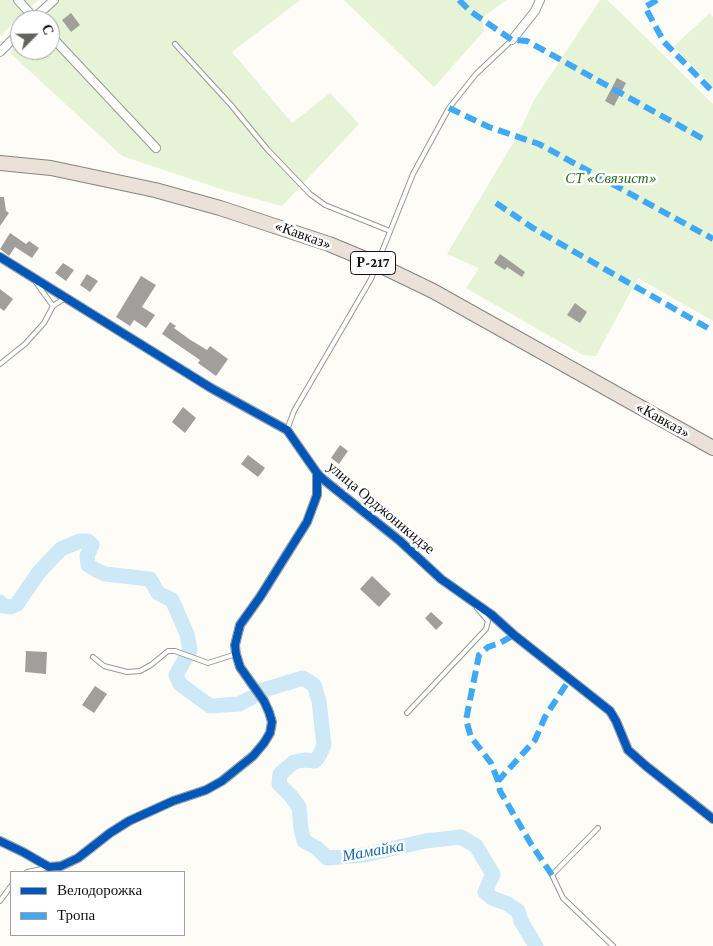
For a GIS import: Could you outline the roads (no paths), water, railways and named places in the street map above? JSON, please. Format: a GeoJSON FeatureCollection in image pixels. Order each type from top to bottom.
{"type":"FeatureCollection","features":[{"type":"Feature","properties":{"kind":"highway","name":"«Кавказ»"},"geometry":{"type":"LineString","coordinates":[[0,163],[51,168],[155,190],[293,231],[377,264],[433,291],[713,448]]}},
{"type":"Feature","properties":{"kind":"street"},"geometry":{"type":"LineString","coordinates":[[18,0],[26,10]]}},
{"type":"Feature","properties":{"kind":"street"},"geometry":{"type":"LineString","coordinates":[[43,10],[54,0]]}},
{"type":"Feature","properties":{"kind":"street"},"geometry":{"type":"LineString","coordinates":[[512,40],[535,11],[540,0]]}},
{"type":"Feature","properties":{"kind":"street"},"geometry":{"type":"LineString","coordinates":[[0,52],[10,42]]}},
{"type":"Feature","properties":{"kind":"street"},"geometry":{"type":"LineString","coordinates":[[60,46],[156,148]]}},
{"type":"Feature","properties":{"kind":"street","name":"улица Орджоникидзе"},"geometry":{"type":"LineString","coordinates":[[0,257],[211,388],[287,430],[317,473],[400,541],[440,579],[492,615],[514,635],[610,711],[628,750],[713,819]]}},
{"type":"Feature","properties":{"kind":"street"},"geometry":{"type":"LineString","coordinates":[[0,841],[49,867],[61,866],[78,858],[129,821],[173,801],[206,790],[222,781],[253,756],[264,744],[270,733],[272,722],[264,701],[240,666],[235,645],[240,624],[260,597],[307,522],[316,495],[317,473]]}},
{"type":"Feature","properties":{"kind":"lane"},"geometry":{"type":"LineString","coordinates":[[287,430],[294,411],[371,279],[422,156],[449,108],[476,74],[512,40]]}},
{"type":"Feature","properties":{"kind":"lane"},"geometry":{"type":"LineString","coordinates":[[174,44],[231,105],[267,149],[310,194],[325,205],[390,231]]}},
{"type":"Feature","properties":{"kind":"lane"},"geometry":{"type":"LineString","coordinates":[[32,277],[53,306]]}},
{"type":"Feature","properties":{"kind":"lane"},"geometry":{"type":"LineString","coordinates":[[0,364],[25,344],[44,323],[53,306],[66,297]]}},
{"type":"Feature","properties":{"kind":"lane"},"geometry":{"type":"LineString","coordinates":[[407,713],[486,629],[488,621],[473,602]]}},
{"type":"Feature","properties":{"kind":"lane"},"geometry":{"type":"LineString","coordinates":[[93,657],[104,666],[127,672],[140,671],[151,665],[168,651],[174,651],[208,663],[236,654]]}},
{"type":"Feature","properties":{"kind":"lane"},"geometry":{"type":"LineString","coordinates":[[598,828],[552,875],[563,898],[613,946]]}},
{"type":"Feature","properties":{"kind":"lane"},"geometry":{"type":"LineString","coordinates":[[31,871],[49,867]]}},
{"type":"Feature","properties":{"kind":"lane"},"geometry":{"type":"LineString","coordinates":[[0,901],[10,887]]}},
{"type":"Feature","properties":{"kind":"waterway","name":"Мамайка"},"geometry":{"type":"LineString","coordinates":[[0,602],[3,606],[11,607],[17,604],[39,572],[61,549],[80,541],[88,541],[92,545],[87,556],[88,565],[105,574],[150,579],[158,593],[172,600],[187,634],[190,650],[176,675],[180,684],[210,706],[239,704],[251,698]]}},
{"type":"Feature","properties":{"kind":"waterway","name":"Мамайка"},"geometry":{"type":"LineString","coordinates":[[260,691],[303,678],[314,685],[319,701],[324,745],[319,756],[315,761],[304,760],[294,762],[280,774],[279,784],[299,807],[304,841],[317,848],[327,858],[365,855],[425,841],[461,837],[476,846],[493,874],[485,892],[492,898],[508,904],[518,911],[521,921],[536,946]]}},
{"type":"Feature","properties":{"kind":"park label","name":"СТ «Связист»"},"geometry":{"type":"Point","coordinates":[611,178]}}]}
